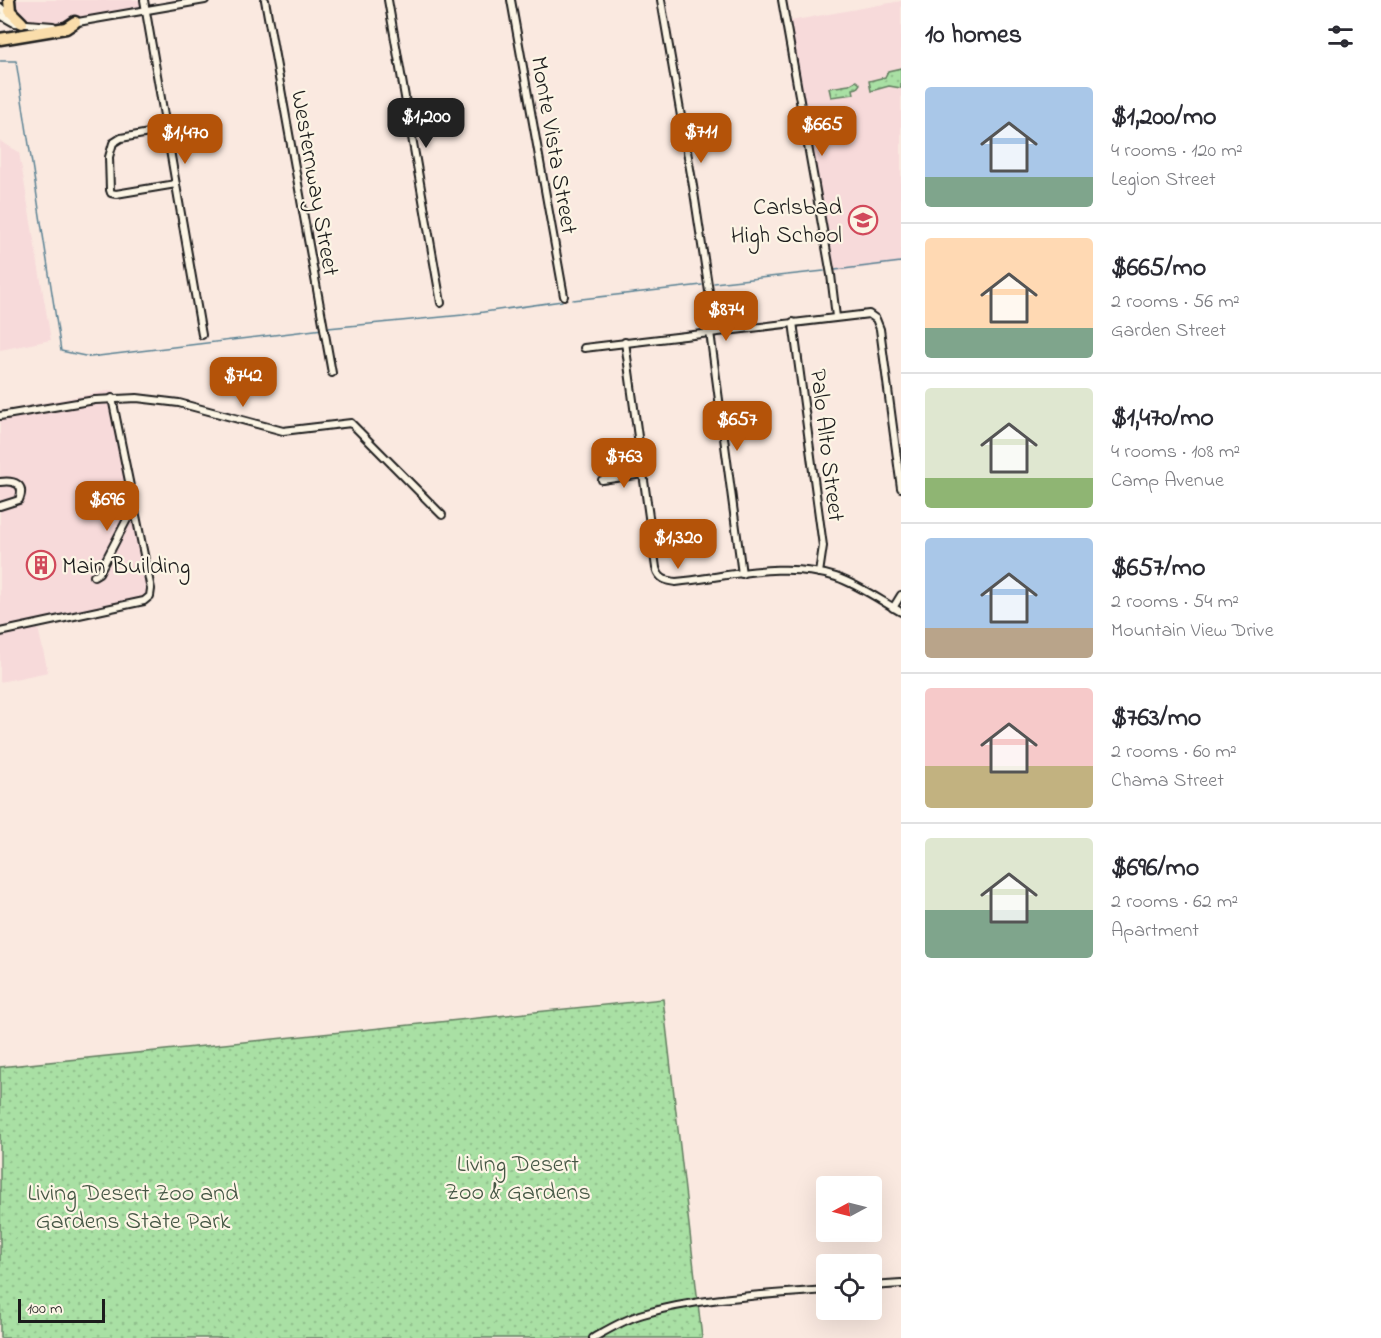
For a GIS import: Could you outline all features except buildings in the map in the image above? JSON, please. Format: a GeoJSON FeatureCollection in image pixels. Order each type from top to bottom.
{"type":"FeatureCollection","features":[{"type":"Feature","properties":{"kind":"highway"},"geometry":{"type":"LineString","coordinates":[[0,7],[4,0]]}},
{"type":"Feature","properties":{"kind":"highway"},"geometry":{"type":"LineString","coordinates":[[9,0],[10,11],[22,23]]}},
{"type":"Feature","properties":{"kind":"highway"},"geometry":{"type":"LineString","coordinates":[[0,39],[66,28],[75,22]]}},
{"type":"Feature","properties":{"kind":"street"},"geometry":{"type":"LineString","coordinates":[[144,0],[202,335]]}},
{"type":"Feature","properties":{"kind":"street"},"geometry":{"type":"LineString","coordinates":[[0,15],[14,23],[49,26],[205,0]]}},
{"type":"Feature","properties":{"kind":"street","name":"Westernway Street"},"geometry":{"type":"LineString","coordinates":[[266,0],[332,373]]}},
{"type":"Feature","properties":{"kind":"street"},"geometry":{"type":"LineString","coordinates":[[388,0],[441,303]]}},
{"type":"Feature","properties":{"kind":"street","name":"Monte Vista Street"},"geometry":{"type":"LineString","coordinates":[[511,0],[564,296]]}},
{"type":"Feature","properties":{"kind":"street"},"geometry":{"type":"LineString","coordinates":[[661,0],[695,197],[742,574]]}},
{"type":"Feature","properties":{"kind":"street"},"geometry":{"type":"LineString","coordinates":[[782,0],[836,317]]}},
{"type":"Feature","properties":{"kind":"street"},"geometry":{"type":"LineString","coordinates":[[0,7],[22,23]]}},
{"type":"Feature","properties":{"kind":"street"},"geometry":{"type":"LineString","coordinates":[[166,130],[121,138],[113,143],[109,156],[110,190],[111,193],[116,194],[176,184]]}},
{"type":"Feature","properties":{"kind":"street"},"geometry":{"type":"LineString","coordinates":[[584,348],[865,313],[872,315],[878,323],[882,342],[901,488]]}},
{"type":"Feature","properties":{"kind":"street","name":"Palo Alto Street"},"geometry":{"type":"LineString","coordinates":[[793,322],[823,546],[819,573]]}},
{"type":"Feature","properties":{"kind":"street"},"geometry":{"type":"LineString","coordinates":[[625,342],[656,568],[660,577],[666,581],[676,582],[780,570],[819,573],[856,586],[901,612]]}},
{"type":"Feature","properties":{"kind":"street"},"geometry":{"type":"LineString","coordinates":[[0,632],[148,599],[151,589],[112,398]]}},
{"type":"Feature","properties":{"kind":"street"},"geometry":{"type":"LineString","coordinates":[[0,416],[112,398],[138,398],[167,401],[283,431],[351,423],[442,515]]}},
{"type":"Feature","properties":{"kind":"street"},"geometry":{"type":"LineString","coordinates":[[602,480],[643,474]]}},
{"type":"Feature","properties":{"kind":"street"},"geometry":{"type":"LineString","coordinates":[[0,482],[18,483],[21,496],[16,502],[0,506]]}},
{"type":"Feature","properties":{"kind":"street"},"geometry":{"type":"LineString","coordinates":[[94,576],[99,573],[134,506]]}},
{"type":"Feature","properties":{"kind":"street"},"geometry":{"type":"LineString","coordinates":[[893,608],[901,595]]}},
{"type":"Feature","properties":{"kind":"street"},"geometry":{"type":"LineString","coordinates":[[882,1285],[901,1284]]}},
{"type":"Feature","properties":{"kind":"street"},"geometry":{"type":"LineString","coordinates":[[593,1338],[615,1325],[643,1314],[697,1303],[816,1291]]}},
{"type":"Feature","properties":{"kind":"shaded area"},"geometry":{"type":"Polygon","coordinates":[[[9,0],[144,0],[145,11],[55,25],[22,23],[9,0]]]}},
{"type":"Feature","properties":{"kind":"shaded area"},"geometry":{"type":"Polygon","coordinates":[[[901,1],[901,263],[834,272],[790,21],[901,1]]]}},
{"type":"Feature","properties":{"kind":"shaded area"},"geometry":{"type":"Polygon","coordinates":[[[0,141],[19,152],[51,340],[0,350],[0,141]]]}},
{"type":"Feature","properties":{"kind":"shaded area"},"geometry":{"type":"Polygon","coordinates":[[[113,390],[155,596],[145,605],[38,628],[48,672],[0,682],[0,411],[113,390]]]}},
{"type":"Feature","properties":{"kind":"green space"},"geometry":{"type":"Polygon","coordinates":[[[901,68],[901,88],[889,86],[871,91],[869,81],[885,77],[888,71],[901,68]]]}},
{"type":"Feature","properties":{"kind":"green space"},"geometry":{"type":"Polygon","coordinates":[[[856,81],[860,84],[853,89],[854,94],[831,97],[829,88],[849,85],[856,81]]]}},
{"type":"Feature","properties":{"kind":"green space","name":"Living Desert Zoo & Gardens"},"geometry":{"type":"Polygon","coordinates":[[[663,999],[702,1338],[0,1338],[0,1067],[663,999]]]}},
{"type":"Feature","properties":{"kind":"waterway"},"geometry":{"type":"LineString","coordinates":[[0,61],[16,61],[61,351],[90,357],[323,329]]}},
{"type":"Feature","properties":{"kind":"waterway"},"geometry":{"type":"LineString","coordinates":[[835,270],[901,262]]}},
{"type":"Feature","properties":{"kind":"waterway"},"geometry":{"type":"LineString","coordinates":[[714,283],[824,271]]}},
{"type":"Feature","properties":{"kind":"waterway"},"geometry":{"type":"LineString","coordinates":[[573,300],[702,285]]}},
{"type":"Feature","properties":{"kind":"waterway"},"geometry":{"type":"LineString","coordinates":[[328,328],[463,315],[562,301]]}},
{"type":"Feature","properties":{"kind":"place","name":"Carlsbad High School"},"geometry":{"type":"Point","coordinates":[863,220]}},
{"type":"Feature","properties":{"kind":"place","name":"Main Building"},"geometry":{"type":"Point","coordinates":[41,565]}},
{"type":"Feature","properties":{"kind":"park label","name":"Living Desert Zoo and Gardens State Park"},"geometry":{"type":"Point","coordinates":[133,1206]}}]}
